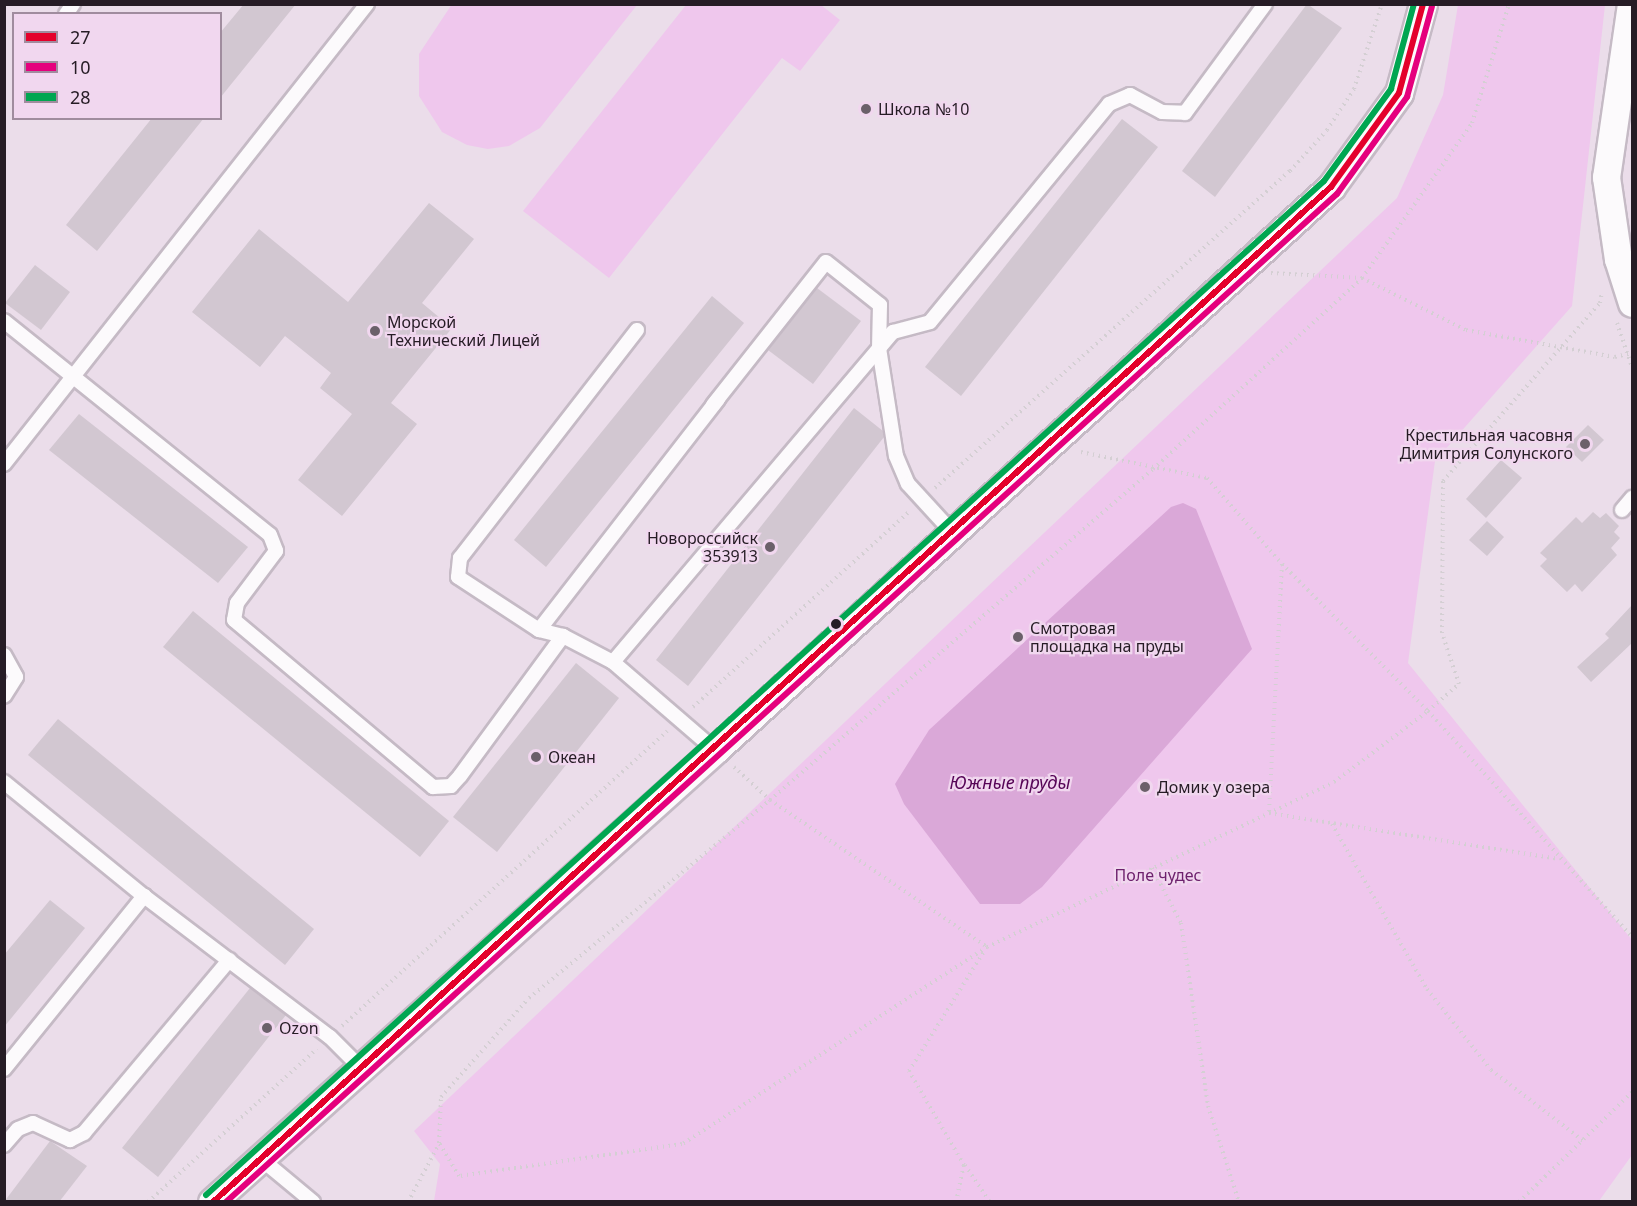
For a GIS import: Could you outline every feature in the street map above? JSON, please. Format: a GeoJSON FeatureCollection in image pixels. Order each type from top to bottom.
{"type":"FeatureCollection","features":[{"type":"Feature","properties":{"kind":"street"},"geometry":{"type":"LineString","coordinates":[[212,1202],[715,750],[1331,187],[1376,131],[1399,93],[1422,4]]}},
{"type":"Feature","properties":{"kind":"street"},"geometry":{"type":"LineString","coordinates":[[1631,4],[1606,177],[1618,258],[1632,303]]}},
{"type":"Feature","properties":{"kind":"lane"},"geometry":{"type":"LineString","coordinates":[[4,464],[367,4]]}},
{"type":"Feature","properties":{"kind":"lane"},"geometry":{"type":"LineString","coordinates":[[613,662],[893,332],[930,322],[1109,104],[1130,95],[1162,112],[1185,113],[1265,4]]}},
{"type":"Feature","properties":{"kind":"lane"},"geometry":{"type":"LineString","coordinates":[[713,405],[826,262],[880,305],[879,348],[896,456],[908,484],[952,532]]}},
{"type":"Feature","properties":{"kind":"lane"},"geometry":{"type":"LineString","coordinates":[[4,321],[270,535],[276,551],[237,603],[234,620],[433,787],[451,786],[460,776],[563,636]]}},
{"type":"Feature","properties":{"kind":"lane"},"geometry":{"type":"LineString","coordinates":[[637,330],[457,567],[465,584],[540,630],[563,636],[613,662],[682,717],[715,750]]}},
{"type":"Feature","properties":{"kind":"lane"},"geometry":{"type":"LineString","coordinates":[[540,630],[728,386]]}},
{"type":"Feature","properties":{"kind":"lane"},"geometry":{"type":"LineString","coordinates":[[1622,510],[1632,498]]}},
{"type":"Feature","properties":{"kind":"lane"},"geometry":{"type":"LineString","coordinates":[[4,655],[16,677],[4,696]]}},
{"type":"Feature","properties":{"kind":"lane"},"geometry":{"type":"LineString","coordinates":[[4,782],[144,896],[330,1037],[360,1067]]}},
{"type":"Feature","properties":{"kind":"lane"},"geometry":{"type":"LineString","coordinates":[[4,1070],[144,896]]}},
{"type":"Feature","properties":{"kind":"lane"},"geometry":{"type":"LineString","coordinates":[[4,1145],[18,1129],[33,1123],[70,1140],[84,1133],[230,960]]}},
{"type":"Feature","properties":{"kind":"lane"},"geometry":{"type":"LineString","coordinates":[[260,1158],[311,1199],[326,1202]]}},
{"type":"Feature","properties":{"kind":"path"},"geometry":{"type":"LineString","coordinates":[[148,1202],[922,500],[1290,171],[1327,130],[1354,89],[1382,4]]}},
{"type":"Feature","properties":{"kind":"path"},"geometry":{"type":"LineString","coordinates":[[408,1202],[439,1143],[441,1097],[529,998],[770,800],[1154,469],[1362,278],[1472,123],[1509,4]]}},
{"type":"Feature","properties":{"kind":"path"},"geometry":{"type":"LineString","coordinates":[[1250,261],[1276,275],[1362,278],[1466,330],[1615,357],[1632,353]]}},
{"type":"Feature","properties":{"kind":"path"},"geometry":{"type":"LineString","coordinates":[[439,1143],[459,1176],[682,1144],[987,947],[1334,782],[1428,711],[1459,684],[1442,633],[1443,481],[1559,347]]}},
{"type":"Feature","properties":{"kind":"path"},"geometry":{"type":"LineString","coordinates":[[1074,458],[1083,451],[1154,469],[1207,477],[1282,564],[1428,711],[1632,937]]}},
{"type":"Feature","properties":{"kind":"path"},"geometry":{"type":"LineString","coordinates":[[1269,813],[1282,564]]}},
{"type":"Feature","properties":{"kind":"path"},"geometry":{"type":"LineString","coordinates":[[715,750],[770,800],[987,947]]}},
{"type":"Feature","properties":{"kind":"path"},"geometry":{"type":"LineString","coordinates":[[1269,813],[1560,859]]}},
{"type":"Feature","properties":{"kind":"path"},"geometry":{"type":"LineString","coordinates":[[1332,823],[1427,989],[1491,1070],[1585,1142]]}},
{"type":"Feature","properties":{"kind":"path"},"geometry":{"type":"LineString","coordinates":[[1152,868],[1181,923],[1208,1106],[1239,1202]]}},
{"type":"Feature","properties":{"kind":"path"},"geometry":{"type":"LineString","coordinates":[[987,947],[909,1071],[964,1165],[990,1202]]}},
{"type":"Feature","properties":{"kind":"path"},"geometry":{"type":"LineString","coordinates":[[1519,1202],[1585,1142],[1632,1092]]}},
{"type":"Feature","properties":{"kind":"path"},"geometry":{"type":"LineString","coordinates":[[956,1202],[964,1165]]}},
{"type":"Feature","properties":{"kind":"green space"},"geometry":{"type":"Polygon","coordinates":[[[452,4],[637,5],[540,128],[509,146],[488,149],[467,145],[442,132],[419,96],[419,54],[452,4]]]}},
{"type":"Feature","properties":{"kind":"green space"},"geometry":{"type":"Polygon","coordinates":[[[686,5],[821,5],[840,20],[800,71],[782,58],[609,278],[523,211],[686,5]]]}},
{"type":"Feature","properties":{"kind":"green space","name":"Поле чудес"},"geometry":{"type":"Polygon","coordinates":[[[1458,5],[1605,5],[1572,306],[1435,461],[1408,663],[1632,940],[1632,1155],[1599,1201],[434,1201],[440,1164],[414,1131],[1397,198],[1443,95],[1458,5]]]}},
{"type":"Feature","properties":{"kind":"water","name":"Южные пруды"},"geometry":{"type":"Polygon","coordinates":[[[1183,503],[1196,509],[1252,649],[1042,887],[1020,904],[980,904],[904,804],[895,784],[929,730],[1171,507],[1183,503]]]}},
{"type":"Feature","properties":{"kind":"building"},"geometry":{"type":"Polygon","coordinates":[[[244,4],[296,4],[222,96],[222,31],[244,4]]]}},
{"type":"Feature","properties":{"kind":"building"},"geometry":{"type":"Polygon","coordinates":[[[1307,4],[1342,28],[1215,197],[1182,171],[1307,4]]]}},
{"type":"Feature","properties":{"kind":"building"},"geometry":{"type":"Polygon","coordinates":[[[1122,119],[1158,147],[961,396],[925,367],[1122,119]]]}},
{"type":"Feature","properties":{"kind":"building"},"geometry":{"type":"Polygon","coordinates":[[[150,120],[202,120],[97,251],[66,225],[150,120]]]}},
{"type":"Feature","properties":{"kind":"building"},"geometry":{"type":"Polygon","coordinates":[[[429,203],[474,239],[422,303],[452,328],[391,403],[417,424],[342,516],[298,480],[352,414],[320,388],[331,373],[285,336],[260,367],[192,312],[259,229],[348,302],[429,203]]]}},
{"type":"Feature","properties":{"kind":"building"},"geometry":{"type":"Polygon","coordinates":[[[35,265],[70,292],[41,330],[5,303],[35,265]]]}},
{"type":"Feature","properties":{"kind":"building"},"geometry":{"type":"Polygon","coordinates":[[[817,288],[861,321],[813,384],[768,350],[817,288]]]}},
{"type":"Feature","properties":{"kind":"building"},"geometry":{"type":"Polygon","coordinates":[[[712,296],[744,323],[546,567],[514,540],[712,296]]]}},
{"type":"Feature","properties":{"kind":"building"},"geometry":{"type":"Polygon","coordinates":[[[854,408],[883,431],[884,437],[688,686],[656,660],[854,408]]]}},
{"type":"Feature","properties":{"kind":"building"},"geometry":{"type":"Polygon","coordinates":[[[79,414],[248,547],[218,583],[49,450],[79,414]]]}},
{"type":"Feature","properties":{"kind":"building","name":"Крестильная часовня Димитрия Солунского"},"geometry":{"type":"Polygon","coordinates":[[[1588,425],[1604,440],[1582,462],[1566,447],[1588,425]]]}},
{"type":"Feature","properties":{"kind":"building"},"geometry":{"type":"Polygon","coordinates":[[[1501,460],[1522,478],[1486,518],[1466,499],[1501,460]]]}},
{"type":"Feature","properties":{"kind":"building"},"geometry":{"type":"Polygon","coordinates":[[[1593,512],[1600,518],[1606,513],[1619,526],[1614,532],[1620,538],[1611,548],[1617,555],[1582,592],[1575,584],[1567,592],[1540,566],[1547,559],[1540,553],[1576,517],[1582,523],[1593,512]]]}},
{"type":"Feature","properties":{"kind":"building"},"geometry":{"type":"Polygon","coordinates":[[[1487,521],[1504,537],[1487,556],[1469,540],[1487,521]]]}},
{"type":"Feature","properties":{"kind":"building"},"geometry":{"type":"Polygon","coordinates":[[[1632,605],[1632,643],[1591,682],[1577,667],[1609,638],[1605,634],[1632,605]]]}},
{"type":"Feature","properties":{"kind":"building"},"geometry":{"type":"Polygon","coordinates":[[[193,611],[449,821],[420,857],[163,647],[193,611]]]}},
{"type":"Feature","properties":{"kind":"building","name":"Океан"},"geometry":{"type":"Polygon","coordinates":[[[576,663],[619,698],[497,852],[453,817],[576,663]]]}},
{"type":"Feature","properties":{"kind":"building"},"geometry":{"type":"Polygon","coordinates":[[[58,719],[314,929],[285,965],[28,755],[58,719]]]}},
{"type":"Feature","properties":{"kind":"building"},"geometry":{"type":"Polygon","coordinates":[[[50,900],[85,928],[4,1027],[4,955],[50,900]]]}},
{"type":"Feature","properties":{"kind":"building"},"geometry":{"type":"Polygon","coordinates":[[[250,988],[286,1015],[158,1177],[122,1148],[250,988]]]}},
{"type":"Feature","properties":{"kind":"building"},"geometry":{"type":"Polygon","coordinates":[[[50,1141],[87,1166],[59,1202],[4,1202],[50,1141]]]}},
{"type":"Feature","properties":{"kind":"transit line","name":"28"},"geometry":{"type":"LineString","coordinates":[[206,1195],[1324,181],[1391,89],[1414,4]]}},
{"type":"Feature","properties":{"kind":"transit line","name":"27"},"geometry":{"type":"LineString","coordinates":[[213,1202],[1331,187],[1399,93],[1423,4]]}},
{"type":"Feature","properties":{"kind":"transit line","name":"10"},"geometry":{"type":"LineString","coordinates":[[226,1202],[1337,194],[1407,97],[1432,6]]}},
{"type":"Feature","properties":{"kind":"place","name":"Школа №10"},"geometry":{"type":"Point","coordinates":[866,109]}},
{"type":"Feature","properties":{"kind":"place","name":"Морской Технический Лицей"},"geometry":{"type":"Point","coordinates":[375,331]}},
{"type":"Feature","properties":{"kind":"place","name":"Крестильная часовня Димитрия Солунского"},"geometry":{"type":"Point","coordinates":[1585,444]}},
{"type":"Feature","properties":{"kind":"place","name":"Новороссийск 353913"},"geometry":{"type":"Point","coordinates":[770,547]}},
{"type":"Feature","properties":{"kind":"place","name":"Смотровая площадка на пруды"},"geometry":{"type":"Point","coordinates":[1018,637]}},
{"type":"Feature","properties":{"kind":"place","name":"Океан"},"geometry":{"type":"Point","coordinates":[536,757]}},
{"type":"Feature","properties":{"kind":"place","name":"Домик у озера"},"geometry":{"type":"Point","coordinates":[1145,787]}},
{"type":"Feature","properties":{"kind":"place","name":"Ozon"},"geometry":{"type":"Point","coordinates":[267,1028]}}]}
